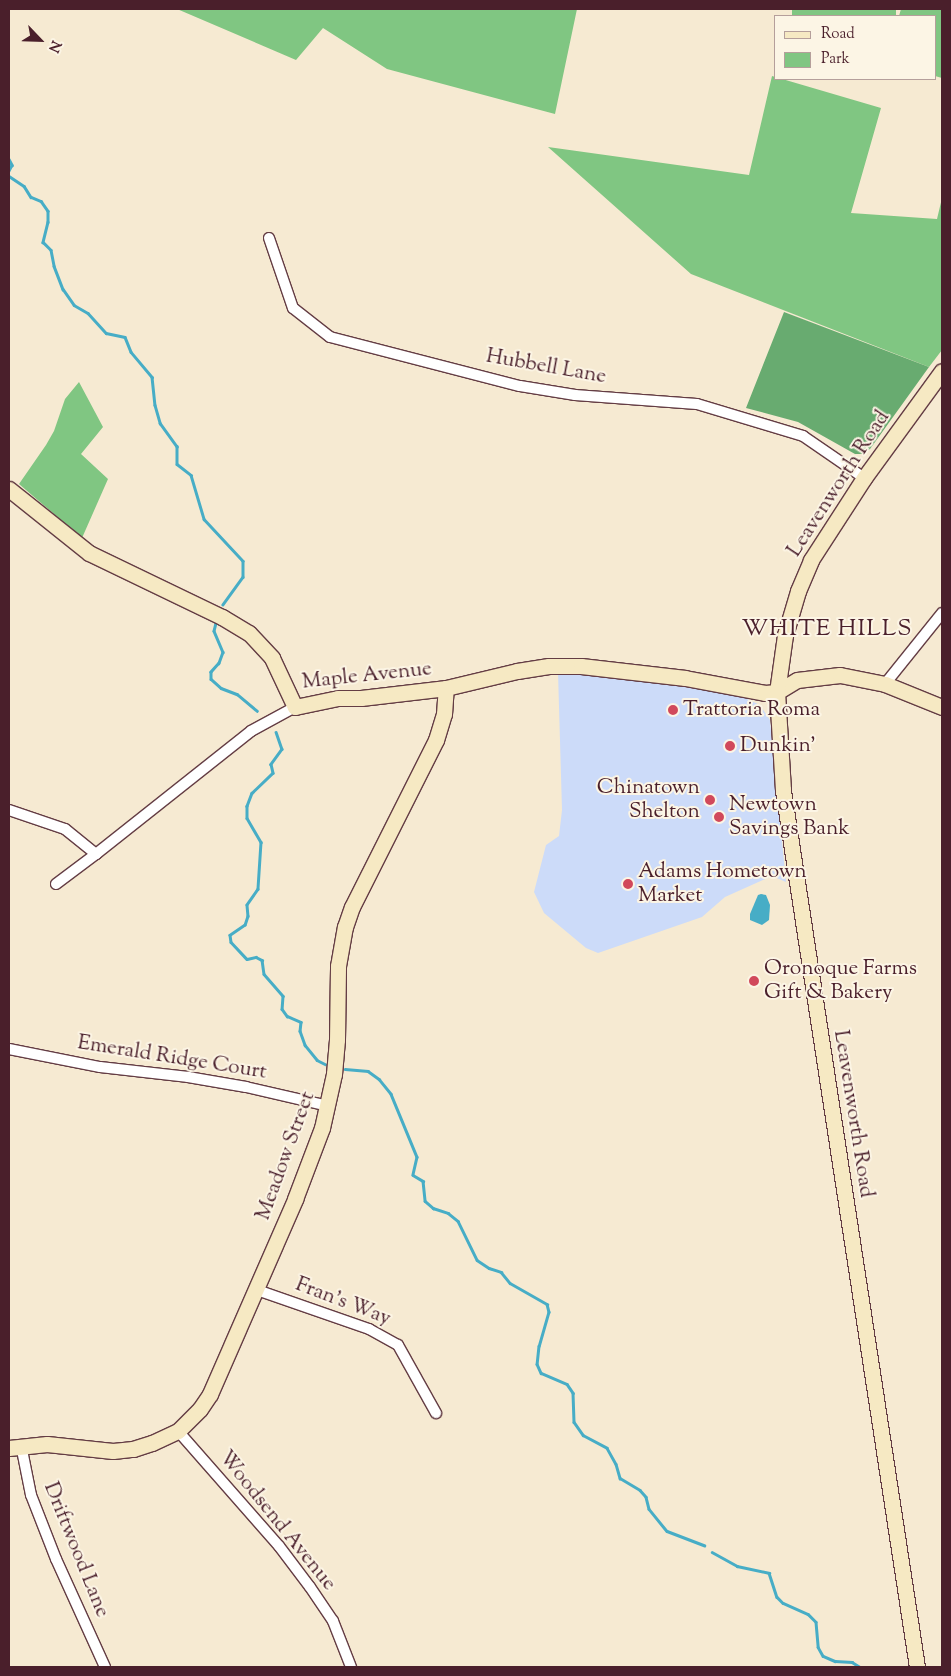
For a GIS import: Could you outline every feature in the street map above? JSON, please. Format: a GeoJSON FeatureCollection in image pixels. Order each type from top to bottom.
{"type":"FeatureCollection","features":[{"type":"Feature","properties":{"kind":"main road","name":"Leavenworth Road"},"geometry":{"type":"LineString","coordinates":[[917,1667],[783,790],[777,692],[785,635],[798,591],[811,560],[864,478],[942,371]]}},
{"type":"Feature","properties":{"kind":"main road","name":"Maple Avenue"},"geometry":{"type":"LineString","coordinates":[[9,489],[89,553],[222,617],[249,633],[272,658],[296,706],[338,698],[361,698],[446,688],[517,671],[549,666],[581,666],[685,678],[765,693],[777,692]]}},
{"type":"Feature","properties":{"kind":"main road"},"geometry":{"type":"LineString","coordinates":[[777,692],[797,680],[840,675],[885,684],[942,707]]}},
{"type":"Feature","properties":{"kind":"main road","name":"Meadow Street"},"geometry":{"type":"LineString","coordinates":[[15,1446],[47,1444],[113,1451],[133,1449],[178,1431],[200,1409],[210,1394],[257,1290],[312,1158],[328,1106],[334,1074],[338,1040],[338,966],[345,927],[352,907],[436,740],[444,714],[446,688]]}},
{"type":"Feature","properties":{"kind":"street","name":"Hubbell Lane"},"geometry":{"type":"LineString","coordinates":[[269,238],[293,308],[330,337],[520,386],[575,395],[697,404],[803,436],[864,478]]}},
{"type":"Feature","properties":{"kind":"street"},"geometry":{"type":"LineString","coordinates":[[885,684],[942,612]]}},
{"type":"Feature","properties":{"kind":"street"},"geometry":{"type":"LineString","coordinates":[[56,884],[252,732],[296,706]]}},
{"type":"Feature","properties":{"kind":"street"},"geometry":{"type":"LineString","coordinates":[[9,810],[65,829],[96,854]]}},
{"type":"Feature","properties":{"kind":"street","name":"Emerald Ridge Court"},"geometry":{"type":"LineString","coordinates":[[9,1049],[100,1067],[188,1077],[328,1106]]}},
{"type":"Feature","properties":{"kind":"street","name":"Fran's Way"},"geometry":{"type":"LineString","coordinates":[[257,1290],[369,1329],[398,1345],[436,1413]]}},
{"type":"Feature","properties":{"kind":"street","name":"Woodsend Avenue"},"geometry":{"type":"LineString","coordinates":[[178,1431],[279,1546],[310,1586],[333,1621],[351,1667]]}},
{"type":"Feature","properties":{"kind":"street","name":"Driftwood Lane"},"geometry":{"type":"LineString","coordinates":[[15,1446],[31,1496],[56,1558],[106,1667]]}},
{"type":"Feature","properties":{"kind":"shaded area"},"geometry":{"type":"Polygon","coordinates":[[[558,672],[586,673],[730,691],[760,705],[770,720],[786,882],[772,876],[725,897],[702,917],[598,953],[586,948],[544,913],[534,892],[546,845],[559,836],[562,810],[558,672]]]}},
{"type":"Feature","properties":{"kind":"green space"},"geometry":{"type":"Polygon","coordinates":[[[177,9],[577,9],[555,114],[387,69],[323,28],[296,60],[177,9]]]}},
{"type":"Feature","properties":{"kind":"green space"},"geometry":{"type":"Polygon","coordinates":[[[792,9],[896,9],[896,15],[792,15],[792,9]]]}},
{"type":"Feature","properties":{"kind":"green space"},"geometry":{"type":"Polygon","coordinates":[[[901,9],[942,9],[942,78],[936,76],[936,15],[899,15],[901,9]]]}},
{"type":"Feature","properties":{"kind":"green space"},"geometry":{"type":"Polygon","coordinates":[[[772,76],[774,77],[774,80],[786,80],[881,108],[851,213],[937,219],[942,198],[942,350],[929,367],[691,274],[548,147],[749,175],[772,76]]]}},
{"type":"Feature","properties":{"kind":"green space"},"geometry":{"type":"Polygon","coordinates":[[[784,312],[929,367],[870,449],[863,454],[855,454],[798,422],[746,408],[784,312]]]}},
{"type":"Feature","properties":{"kind":"green space"},"geometry":{"type":"Polygon","coordinates":[[[79,382],[103,427],[81,454],[108,479],[82,538],[19,484],[46,445],[54,431],[65,399],[79,382]]]}},
{"type":"Feature","properties":{"kind":"water"},"geometry":{"type":"Polygon","coordinates":[[[758,895],[766,895],[770,905],[769,920],[762,925],[750,920],[750,914],[758,895]]]}},
{"type":"Feature","properties":{"kind":"waterway"},"geometry":{"type":"LineString","coordinates":[[9,159],[12,165],[9,171]]}},
{"type":"Feature","properties":{"kind":"waterway"},"geometry":{"type":"LineString","coordinates":[[9,176],[24,186],[31,197],[41,201],[48,211],[48,222],[43,242],[51,250],[54,266],[63,289],[74,305],[88,313],[106,333],[125,337],[131,352],[152,377],[155,405],[160,423],[177,446],[177,464],[191,475],[204,519],[243,561],[243,577],[223,605]]}},
{"type":"Feature","properties":{"kind":"waterway"},"geometry":{"type":"LineString","coordinates":[[216,623],[214,631],[223,652],[219,663],[211,672],[211,679],[221,688],[237,694],[257,711]]}},
{"type":"Feature","properties":{"kind":"waterway"},"geometry":{"type":"LineString","coordinates":[[276,732],[282,749],[271,764],[273,773],[252,793],[247,806],[247,818],[261,842],[258,889],[247,905],[248,916],[245,925],[230,935],[231,942],[247,959],[256,957],[262,960],[264,974],[283,996],[282,1009],[287,1016],[301,1022],[300,1031],[305,1045],[317,1060],[325,1064]]}},
{"type":"Feature","properties":{"kind":"waterway"},"geometry":{"type":"LineString","coordinates":[[345,1069],[368,1071],[379,1079],[391,1094],[417,1157],[413,1175],[423,1181],[425,1201],[433,1208],[448,1213],[458,1221],[477,1260],[489,1268],[501,1272],[510,1283],[547,1304],[549,1312],[539,1346],[537,1364],[541,1373],[567,1384],[573,1393],[574,1422],[583,1435],[607,1448],[616,1464],[620,1478],[640,1490],[646,1497],[649,1509],[667,1531],[704,1545]]}},
{"type":"Feature","properties":{"kind":"waterway"},"geometry":{"type":"LineString","coordinates":[[712,1552],[737,1566],[769,1573],[777,1597],[783,1603],[808,1614],[816,1622],[818,1647],[823,1656],[835,1661],[852,1662],[860,1667]]}},
{"type":"Feature","properties":{"kind":"place","name":"Trattoria Roma"},"geometry":{"type":"Point","coordinates":[673,710]}},
{"type":"Feature","properties":{"kind":"place","name":"Dunkin'"},"geometry":{"type":"Point","coordinates":[730,746]}},
{"type":"Feature","properties":{"kind":"place","name":"Chinatown Shelton"},"geometry":{"type":"Point","coordinates":[710,800]}},
{"type":"Feature","properties":{"kind":"place","name":"Newtown Savings Bank"},"geometry":{"type":"Point","coordinates":[719,817]}},
{"type":"Feature","properties":{"kind":"place","name":"Adams Hometown Market"},"geometry":{"type":"Point","coordinates":[628,884]}},
{"type":"Feature","properties":{"kind":"place","name":"Oronoque Farms Gift & Bakery"},"geometry":{"type":"Point","coordinates":[754,981]}},
{"type":"Feature","properties":{"kind":"district","name":"WHITE HILLS"},"geometry":{"type":"Point","coordinates":[827,630]}}]}
